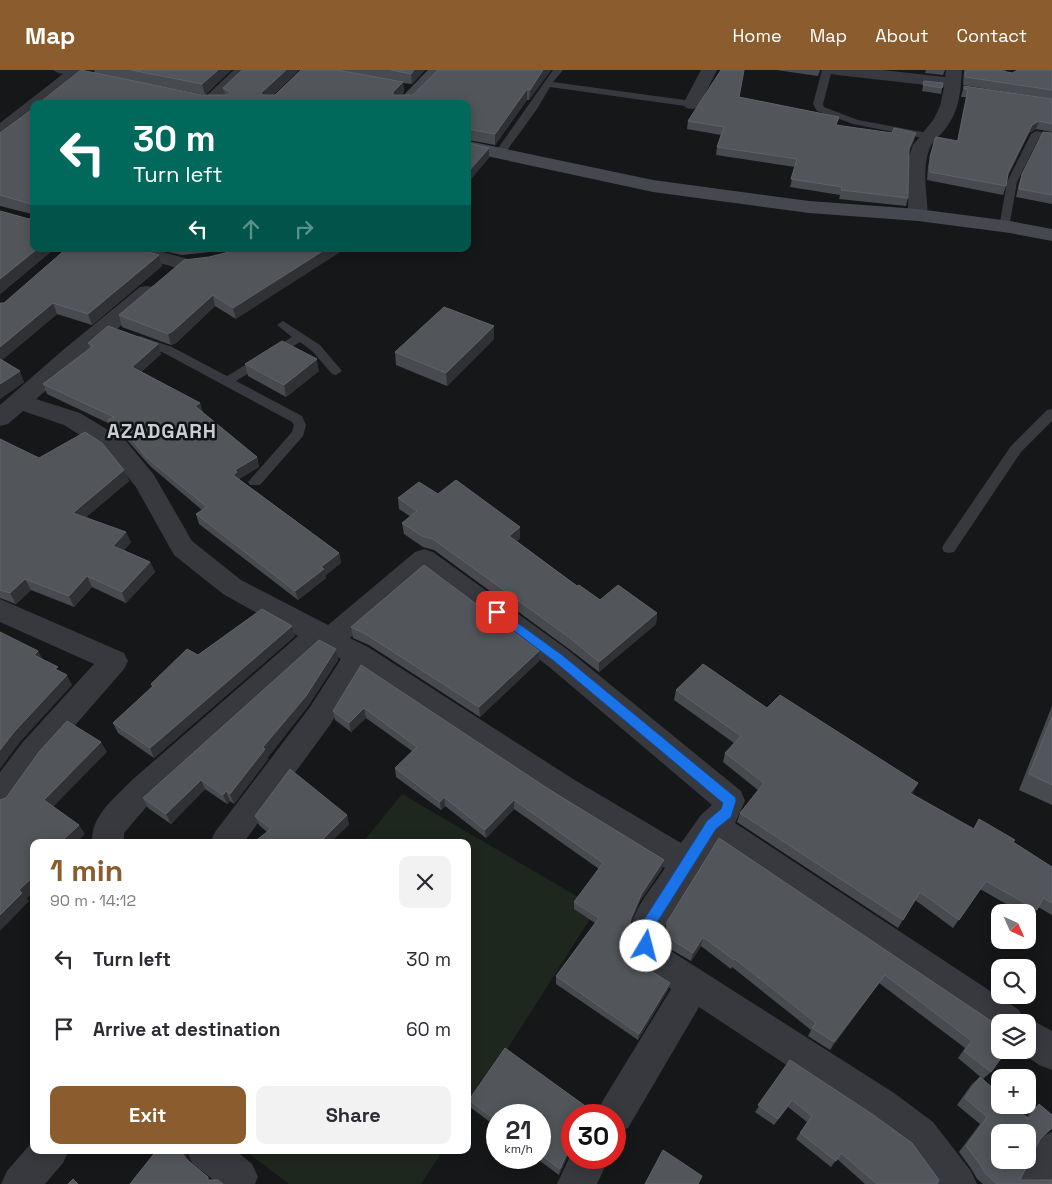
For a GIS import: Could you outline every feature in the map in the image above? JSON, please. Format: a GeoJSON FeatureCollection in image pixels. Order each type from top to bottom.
{"type":"FeatureCollection","features":[{"type":"Feature","properties":{"kind":"street"},"geometry":{"type":"LineString","coordinates":[[214,100],[244,70]]}},
{"type":"Feature","properties":{"kind":"street"},"geometry":{"type":"LineString","coordinates":[[409,94],[438,70]]}},
{"type":"Feature","properties":{"kind":"street"},"geometry":{"type":"LineString","coordinates":[[692,104],[709,70]]}},
{"type":"Feature","properties":{"kind":"street"},"geometry":{"type":"LineString","coordinates":[[837,70],[956,83],[946,115],[928,136],[920,150],[918,215]]}},
{"type":"Feature","properties":{"kind":"street"},"geometry":{"type":"LineString","coordinates":[[40,100],[66,72]]}},
{"type":"Feature","properties":{"kind":"street"},"geometry":{"type":"LineString","coordinates":[[0,132],[30,109]]}},
{"type":"Feature","properties":{"kind":"street"},"geometry":{"type":"LineString","coordinates":[[471,148],[653,186],[809,207],[918,215],[1052,235]]}},
{"type":"Feature","properties":{"kind":"street"},"geometry":{"type":"LineString","coordinates":[[9,409],[71,355],[115,331],[176,271],[136,252]]}},
{"type":"Feature","properties":{"kind":"street"},"geometry":{"type":"LineString","coordinates":[[9,409],[72,419],[117,446],[144,481],[183,548],[232,587],[358,655],[562,788],[686,863]]}},
{"type":"Feature","properties":{"kind":"street"},"geometry":{"type":"LineString","coordinates":[[108,839],[108,829],[119,814],[143,789],[325,636],[424,559],[558,658],[730,801],[726,812],[712,825],[646,927],[646,946],[659,963],[881,1106],[920,1135],[954,1182]]}},
{"type":"Feature","properties":{"kind":"street"},"geometry":{"type":"LineString","coordinates":[[0,610],[114,661],[33,752],[0,796]]}},
{"type":"Feature","properties":{"kind":"street"},"geometry":{"type":"LineString","coordinates":[[228,839],[320,716],[358,655]]}},
{"type":"Feature","properties":{"kind":"street"},"geometry":{"type":"LineString","coordinates":[[712,825],[995,1014]]}},
{"type":"Feature","properties":{"kind":"street"},"geometry":{"type":"LineString","coordinates":[[622,1104],[694,984]]}},
{"type":"Feature","properties":{"kind":"street"},"geometry":{"type":"LineString","coordinates":[[1036,1041],[1052,1052]]}},
{"type":"Feature","properties":{"kind":"street"},"geometry":{"type":"LineString","coordinates":[[1032,1184],[1052,1151]]}},
{"type":"Feature","properties":{"kind":"street"},"geometry":{"type":"LineString","coordinates":[[20,1184],[46,1154]]}},
{"type":"Feature","properties":{"kind":"street"},"geometry":{"type":"LineString","coordinates":[[210,1154],[239,1177],[234,1184]]}},
{"type":"Feature","properties":{"kind":"street"},"geometry":{"type":"LineString","coordinates":[[576,1184],[584,1169]]}},
{"type":"Feature","properties":{"kind":"lane"},"geometry":{"type":"LineString","coordinates":[[499,154],[558,70]]}},
{"type":"Feature","properties":{"kind":"lane"},"geometry":{"type":"LineString","coordinates":[[826,70],[818,104],[820,109],[856,122],[928,136]]}},
{"type":"Feature","properties":{"kind":"lane"},"geometry":{"type":"LineString","coordinates":[[66,72],[94,77]]}},
{"type":"Feature","properties":{"kind":"lane"},"geometry":{"type":"LineString","coordinates":[[547,84],[692,104]]}},
{"type":"Feature","properties":{"kind":"lane"},"geometry":{"type":"LineString","coordinates":[[1006,222],[1012,182],[1036,134],[1052,137]]}},
{"type":"Feature","properties":{"kind":"lane"},"geometry":{"type":"LineString","coordinates":[[283,325],[316,348],[336,371]]}},
{"type":"Feature","properties":{"kind":"lane"},"geometry":{"type":"LineString","coordinates":[[115,331],[168,350],[297,419],[300,425],[298,433],[255,482]]}},
{"type":"Feature","properties":{"kind":"lane"},"geometry":{"type":"LineString","coordinates":[[226,382],[300,337]]}},
{"type":"Feature","properties":{"kind":"lane"},"geometry":{"type":"LineString","coordinates":[[949,548],[1016,449],[1052,413]]}},
{"type":"Feature","properties":{"kind":"shaded area"},"geometry":{"type":"Polygon","coordinates":[[[402,794],[597,908],[471,1106],[471,839],[365,839],[402,794]]]}},
{"type":"Feature","properties":{"kind":"shaded area"},"geometry":{"type":"Polygon","coordinates":[[[249,1154],[440,1154],[421,1184],[289,1184],[249,1154]]]}},
{"type":"Feature","properties":{"kind":"building"},"geometry":{"type":"Polygon","coordinates":[[[81,70],[202,95],[229,95],[230,92],[223,88],[242,70],[286,70],[261,93],[263,95],[275,95],[301,70],[337,70],[403,82],[393,92],[393,95],[413,95],[438,70],[543,70],[530,90],[527,89],[495,134],[471,130],[471,100],[43,100],[81,70]]]}},
{"type":"Feature","properties":{"kind":"building"},"geometry":{"type":"Polygon","coordinates":[[[131,70],[218,70],[202,84],[131,70]]]}},
{"type":"Feature","properties":{"kind":"building"},"geometry":{"type":"Polygon","coordinates":[[[391,70],[414,70],[411,74],[391,70]]]}},
{"type":"Feature","properties":{"kind":"building"},"geometry":{"type":"Polygon","coordinates":[[[721,70],[744,70],[739,97],[839,117],[836,125],[892,133],[894,128],[916,133],[909,148],[908,198],[841,190],[842,187],[791,179],[797,159],[717,147],[724,127],[688,121],[721,70]]]}},
{"type":"Feature","properties":{"kind":"building"},"geometry":{"type":"Polygon","coordinates":[[[966,70],[998,70],[1012,73],[1018,70],[1052,70],[1052,90],[965,77],[966,70]]]}},
{"type":"Feature","properties":{"kind":"building"},"geometry":{"type":"Polygon","coordinates":[[[924,81],[943,83],[942,88],[923,85],[924,81]]]}},
{"type":"Feature","properties":{"kind":"building"},"geometry":{"type":"Polygon","coordinates":[[[964,86],[1052,99],[1052,124],[1039,121],[1032,125],[1008,173],[1006,186],[930,172],[930,157],[936,137],[958,141],[968,89],[964,89],[964,86]]]}},
{"type":"Feature","properties":{"kind":"building"},"geometry":{"type":"Polygon","coordinates":[[[30,111],[30,204],[0,195],[0,133],[30,111]]]}},
{"type":"Feature","properties":{"kind":"building"},"geometry":{"type":"Polygon","coordinates":[[[1043,132],[1052,133],[1052,195],[1019,189],[1022,174],[1043,132]]]}},
{"type":"Feature","properties":{"kind":"building"},"geometry":{"type":"Polygon","coordinates":[[[471,144],[489,148],[471,169],[471,144]]]}},
{"type":"Feature","properties":{"kind":"building"},"geometry":{"type":"Polygon","coordinates":[[[0,211],[29,219],[30,252],[33,252],[0,279],[0,211]]]}},
{"type":"Feature","properties":{"kind":"building"},"geometry":{"type":"Polygon","coordinates":[[[63,252],[148,252],[159,255],[88,314],[53,303],[0,347],[0,303],[4,303],[63,252]]]}},
{"type":"Feature","properties":{"kind":"building"},"geometry":{"type":"Polygon","coordinates":[[[229,252],[321,252],[233,308],[213,295],[168,334],[119,315],[184,260],[229,252]]]}},
{"type":"Feature","properties":{"kind":"building"},"geometry":{"type":"Polygon","coordinates":[[[444,307],[494,326],[446,373],[395,352],[444,307]]]}},
{"type":"Feature","properties":{"kind":"building"},"geometry":{"type":"Polygon","coordinates":[[[108,326],[158,344],[132,367],[200,403],[195,406],[257,457],[235,470],[237,472],[233,475],[339,553],[321,567],[324,569],[295,591],[196,514],[207,507],[146,457],[124,430],[108,420],[114,417],[43,384],[93,346],[88,343],[108,326]]]}},
{"type":"Feature","properties":{"kind":"building"},"geometry":{"type":"Polygon","coordinates":[[[282,341],[317,359],[284,385],[245,364],[282,341]]]}},
{"type":"Feature","properties":{"kind":"building"},"geometry":{"type":"Polygon","coordinates":[[[0,359],[20,371],[0,384],[0,359]]]}},
{"type":"Feature","properties":{"kind":"building"},"geometry":{"type":"Polygon","coordinates":[[[85,432],[102,443],[124,470],[73,513],[126,532],[113,546],[150,562],[122,592],[87,576],[69,596],[25,579],[10,593],[0,590],[0,439],[39,458],[85,432]]]}},
{"type":"Feature","properties":{"kind":"building"},"geometry":{"type":"Polygon","coordinates":[[[456,480],[520,527],[509,536],[577,586],[579,585],[600,600],[618,585],[657,613],[599,662],[570,638],[433,539],[422,536],[402,523],[417,511],[398,498],[419,482],[438,494],[456,480]]]}},
{"type":"Feature","properties":{"kind":"building"},"geometry":{"type":"Polygon","coordinates":[[[424,565],[539,651],[479,707],[367,635],[351,627],[424,565]]]}},
{"type":"Feature","properties":{"kind":"building"},"geometry":{"type":"Polygon","coordinates":[[[262,609],[292,626],[150,748],[113,723],[153,686],[151,684],[187,649],[198,655],[262,609]]]}},
{"type":"Feature","properties":{"kind":"building"},"geometry":{"type":"Polygon","coordinates":[[[0,632],[38,651],[34,655],[58,667],[55,669],[67,675],[14,732],[0,750],[0,632]]]}},
{"type":"Feature","properties":{"kind":"building"},"geometry":{"type":"Polygon","coordinates":[[[319,640],[336,649],[306,696],[263,747],[265,749],[230,794],[226,791],[223,795],[201,780],[166,814],[143,798],[319,640]]]}},
{"type":"Feature","properties":{"kind":"building"},"geometry":{"type":"Polygon","coordinates":[[[703,664],[767,708],[780,695],[918,783],[910,793],[974,829],[979,819],[1015,840],[1013,842],[1052,867],[1052,903],[1043,898],[1037,910],[1036,904],[1026,904],[986,881],[959,920],[920,892],[903,920],[740,813],[764,783],[725,753],[741,736],[676,690],[703,664]]]}},
{"type":"Feature","properties":{"kind":"building"},"geometry":{"type":"Polygon","coordinates":[[[361,665],[550,790],[664,860],[642,893],[631,918],[629,930],[631,943],[642,961],[651,971],[670,983],[639,1034],[556,976],[599,918],[574,902],[603,863],[514,800],[485,830],[444,797],[440,802],[395,768],[417,747],[364,708],[349,723],[333,711],[361,665]]]}},
{"type":"Feature","properties":{"kind":"building"},"geometry":{"type":"Polygon","coordinates":[[[1052,717],[1052,785],[1029,774],[1052,717]]]}},
{"type":"Feature","properties":{"kind":"building"},"geometry":{"type":"Polygon","coordinates":[[[67,721],[101,742],[44,800],[79,825],[64,839],[30,839],[30,880],[19,890],[22,893],[0,915],[0,800],[6,798],[39,752],[67,721]]]}},
{"type":"Feature","properties":{"kind":"building"},"geometry":{"type":"Polygon","coordinates":[[[290,769],[347,815],[323,839],[258,839],[271,829],[255,816],[290,769]]]}},
{"type":"Feature","properties":{"kind":"building"},"geometry":{"type":"Polygon","coordinates":[[[719,838],[991,1021],[991,1059],[1000,1059],[993,1069],[991,1069],[991,1072],[964,1051],[972,1041],[885,975],[834,1042],[812,1028],[816,1023],[735,959],[703,937],[693,953],[674,941],[667,932],[667,922],[719,838]]]}},
{"type":"Feature","properties":{"kind":"building"},"geometry":{"type":"Polygon","coordinates":[[[505,1048],[583,1104],[561,1104],[560,1169],[551,1162],[551,1104],[486,1104],[486,1113],[471,1102],[471,1097],[505,1048]]]}},
{"type":"Feature","properties":{"kind":"building"},"geometry":{"type":"Polygon","coordinates":[[[790,1060],[912,1143],[939,1180],[937,1184],[877,1184],[841,1153],[836,1161],[800,1133],[812,1116],[792,1100],[778,1119],[758,1105],[790,1060]]]}},
{"type":"Feature","properties":{"kind":"building"},"geometry":{"type":"Polygon","coordinates":[[[980,1077],[991,1086],[991,1114],[1023,1114],[1029,1119],[1032,1114],[1036,1114],[1036,1108],[1039,1104],[1052,1115],[1052,1128],[1040,1139],[1036,1147],[1036,1124],[991,1124],[991,1169],[1025,1169],[1020,1180],[1052,1180],[1052,1184],[997,1184],[985,1173],[966,1146],[987,1117],[965,1098],[980,1077]]]}},
{"type":"Feature","properties":{"kind":"building"},"geometry":{"type":"Polygon","coordinates":[[[663,1150],[702,1176],[698,1184],[645,1184],[663,1150]]]}},
{"type":"Feature","properties":{"kind":"building"},"geometry":{"type":"Polygon","coordinates":[[[154,1154],[183,1154],[185,1158],[208,1177],[208,1180],[218,1180],[223,1184],[130,1184],[154,1154]]]}},
{"type":"Feature","properties":{"kind":"building"},"geometry":{"type":"Polygon","coordinates":[[[73,1179],[78,1184],[68,1184],[73,1179]]]}},
{"type":"Feature","properties":{"kind":"district","name":"AZADGARH"},"geometry":{"type":"Point","coordinates":[162,431]}},
{"type":"Feature","properties":{"kind":"route"},"geometry":{"type":"LineString","coordinates":[[497,612],[558,658],[730,801],[726,812],[712,825],[646,927],[646,946]]}}]}
